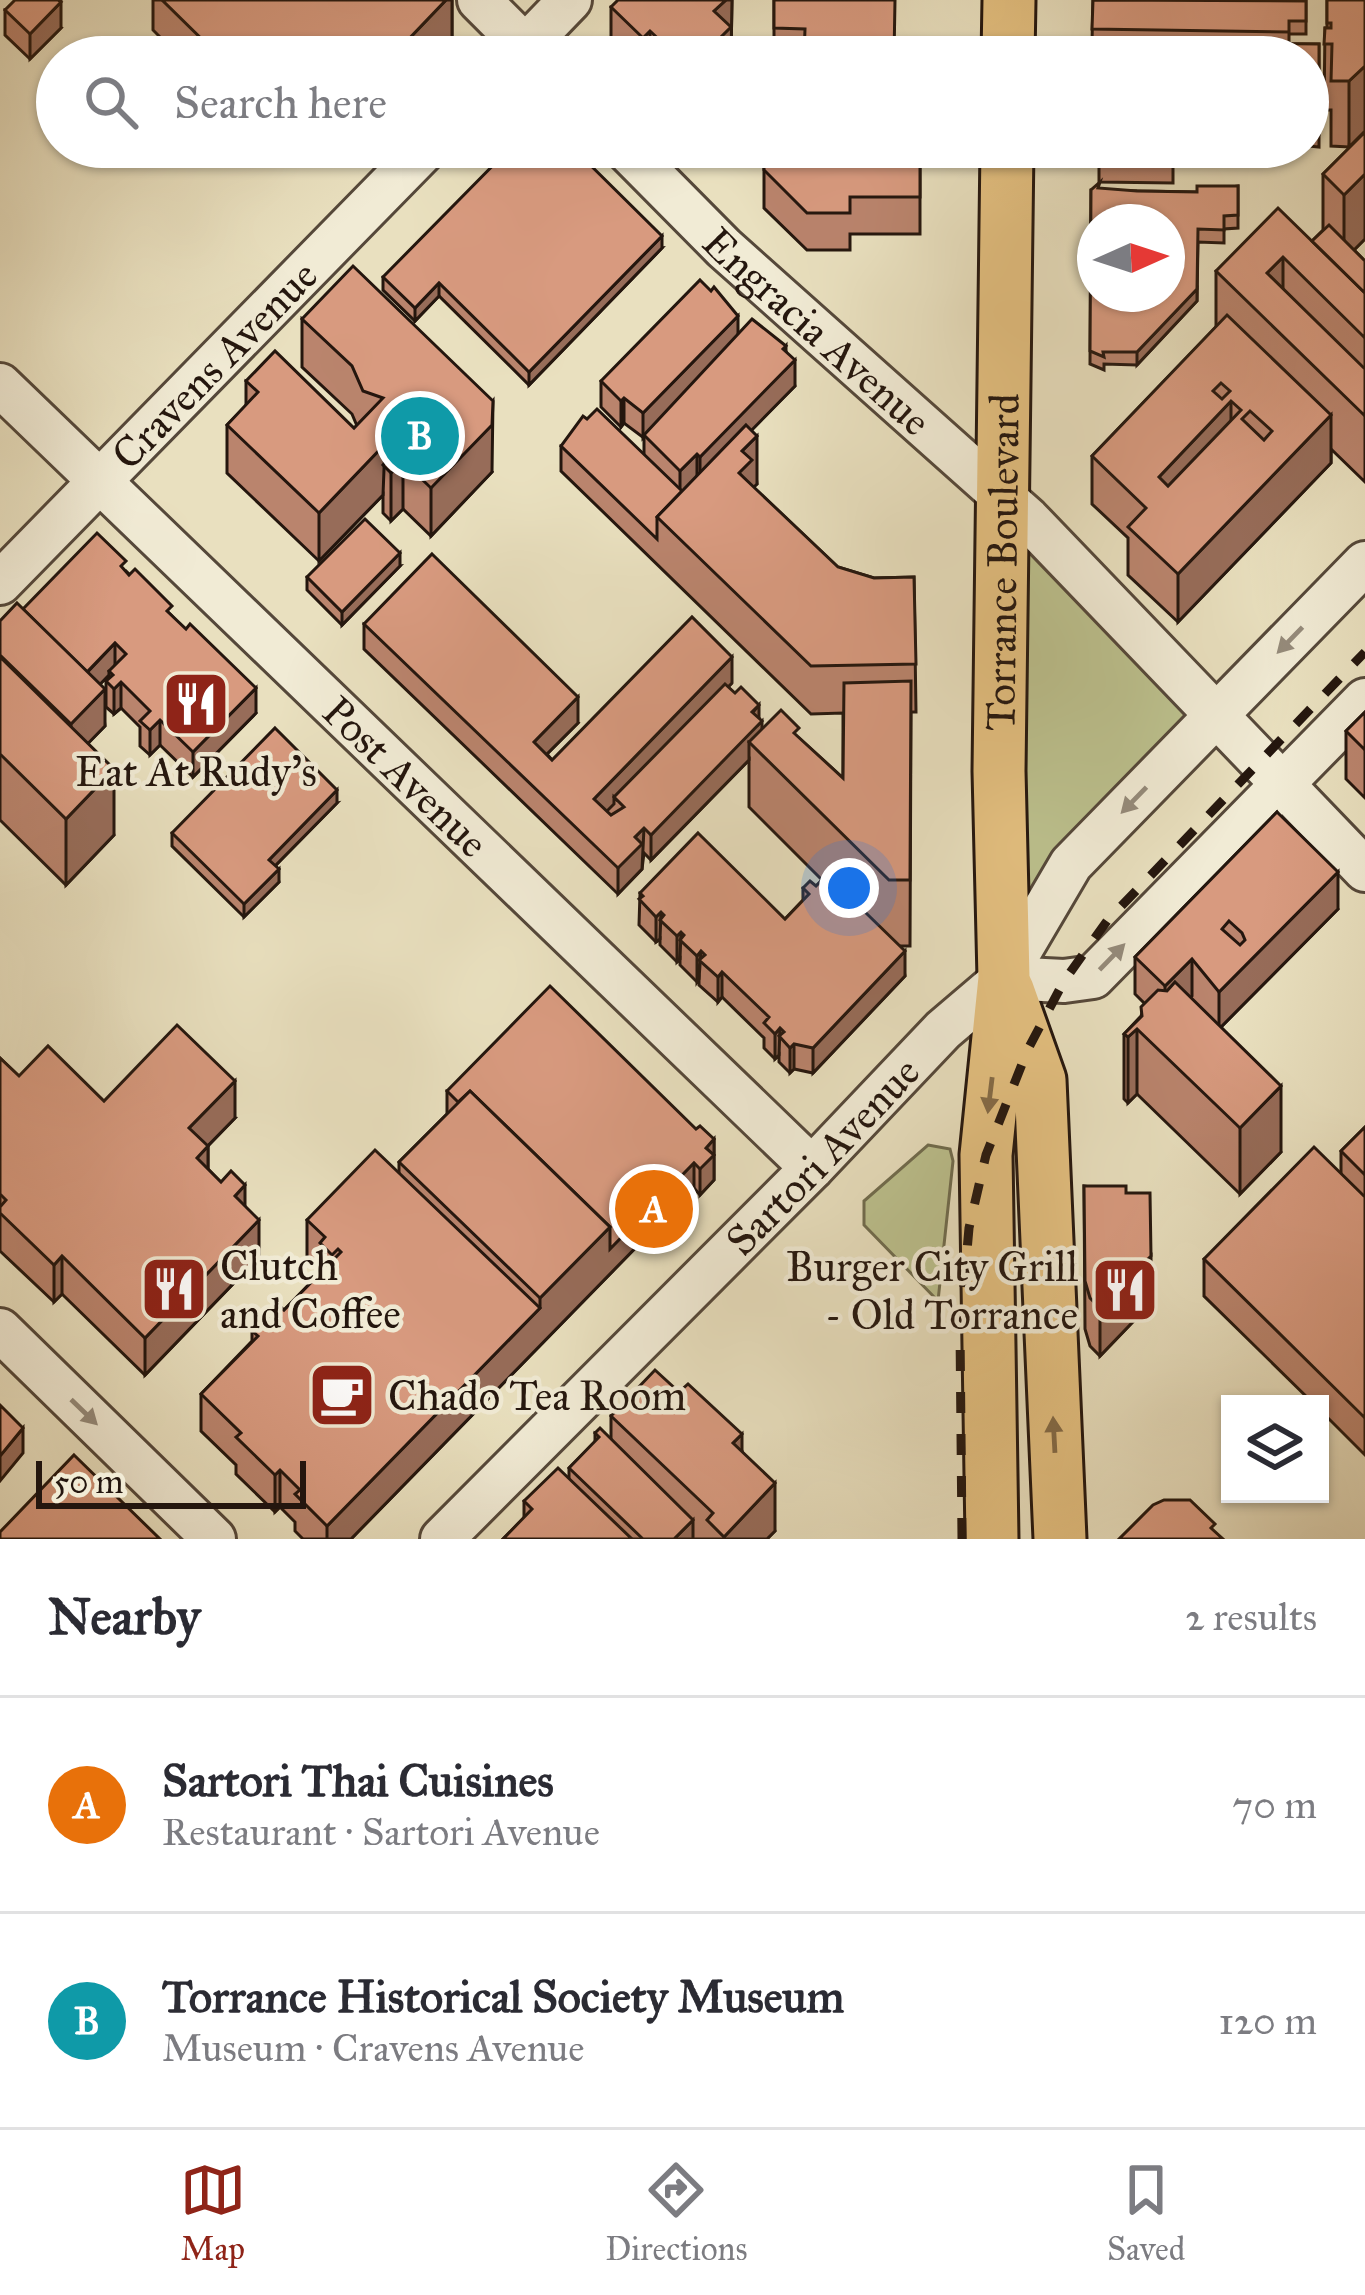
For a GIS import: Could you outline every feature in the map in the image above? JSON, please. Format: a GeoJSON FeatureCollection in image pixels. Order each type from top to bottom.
{"type":"FeatureCollection","features":[{"type":"Feature","properties":{"kind":"main road"},"geometry":{"type":"LineString","coordinates":[[1008,36],[1009,0]]}},
{"type":"Feature","properties":{"kind":"main road","name":"Torrance Boulevard"},"geometry":{"type":"LineString","coordinates":[[992,1539],[986,1154],[1004,979],[999,771],[1007,168]]}},
{"type":"Feature","properties":{"kind":"main road","name":"Torrance Boulevard"},"geometry":{"type":"LineString","coordinates":[[1004,979],[1040,1080],[1060,1539]]}},
{"type":"Feature","properties":{"kind":"street"},"geometry":{"type":"LineString","coordinates":[[478,0],[511,36]]}},
{"type":"Feature","properties":{"kind":"street"},"geometry":{"type":"LineString","coordinates":[[540,36],[570,0]]}},
{"type":"Feature","properties":{"kind":"street","name":"Cravens Avenue"},"geometry":{"type":"LineString","coordinates":[[0,583],[406,168]]}},
{"type":"Feature","properties":{"kind":"street","name":"Engracia Avenue"},"geometry":{"type":"LineString","coordinates":[[645,168],[724,248],[1000,494],[1365,870]]}},
{"type":"Feature","properties":{"kind":"street","name":"Post Avenue"},"geometry":{"type":"LineString","coordinates":[[0,385],[812,1168]]}},
{"type":"Feature","properties":{"kind":"street","name":"Sartori Avenue"},"geometry":{"type":"LineString","coordinates":[[442,1539],[943,1030],[1004,979],[1071,864],[1365,563]]}},
{"type":"Feature","properties":{"kind":"street"},"geometry":{"type":"LineString","coordinates":[[1004,979],[1093,977],[1365,700]]}},
{"type":"Feature","properties":{"kind":"street"},"geometry":{"type":"LineString","coordinates":[[0,1330],[214,1539]]}},
{"type":"Feature","properties":{"kind":"green space"},"geometry":{"type":"Polygon","coordinates":[[[1028,519],[1216,717],[1071,864],[1004,918],[1028,519]]]}},
{"type":"Feature","properties":{"kind":"green space"},"geometry":{"type":"Polygon","coordinates":[[[928,1145],[950,1149],[953,1161],[938,1301],[864,1225],[864,1201],[928,1145]]]}},
{"type":"Feature","properties":{"kind":"building"},"geometry":{"type":"Polygon","coordinates":[[[15,0],[61,2],[30,34],[5,10],[15,0]]]}},
{"type":"Feature","properties":{"kind":"building"},"geometry":{"type":"Polygon","coordinates":[[[162,0],[446,0],[412,36],[199,36],[162,0]]]}},
{"type":"Feature","properties":{"kind":"building"},"geometry":{"type":"Polygon","coordinates":[[[618,0],[726,0],[714,11],[731,27],[722,36],[655,36],[650,31],[641,36],[611,7],[618,0]]]}},
{"type":"Feature","properties":{"kind":"building"},"geometry":{"type":"Polygon","coordinates":[[[774,0],[895,0],[894,36],[805,36],[805,29],[774,28],[774,0]]]}},
{"type":"Feature","properties":{"kind":"building"},"geometry":{"type":"Polygon","coordinates":[[[1093,0],[1306,1],[1306,21],[1289,21],[1289,32],[1092,29],[1093,0]]]}},
{"type":"Feature","properties":{"kind":"building"},"geometry":{"type":"Polygon","coordinates":[[[1327,0],[1365,0],[1365,66],[1349,81],[1331,81],[1332,44],[1324,36],[1331,23],[1327,23],[1327,0]]]}},
{"type":"Feature","properties":{"kind":"building"},"geometry":{"type":"Polygon","coordinates":[[[1365,132],[1365,174],[1344,195],[1323,174],[1365,132]]]}},
{"type":"Feature","properties":{"kind":"building"},"geometry":{"type":"Polygon","coordinates":[[[490,168],[593,168],[662,236],[529,372],[439,283],[415,308],[383,277],[490,168]]]}},
{"type":"Feature","properties":{"kind":"building"},"geometry":{"type":"Polygon","coordinates":[[[920,168],[920,197],[850,197],[850,213],[807,213],[764,170],[920,168]]]}},
{"type":"Feature","properties":{"kind":"building"},"geometry":{"type":"Polygon","coordinates":[[[1100,182],[1098,188],[1137,191],[1197,192],[1197,186],[1238,186],[1238,215],[1224,216],[1224,230],[1198,229],[1197,289],[1185,302],[1185,204],[1091,204],[1091,190],[1100,182]]]}},
{"type":"Feature","properties":{"kind":"building"},"geometry":{"type":"Polygon","coordinates":[[[1278,208],[1365,293],[1365,338],[1283,257],[1267,273],[1365,369],[1365,416],[1216,271],[1278,208]]]}},
{"type":"Feature","properties":{"kind":"building"},"geometry":{"type":"Polygon","coordinates":[[[1329,225],[1365,261],[1365,293],[1312,241],[1329,225]]]}},
{"type":"Feature","properties":{"kind":"building"},"geometry":{"type":"Polygon","coordinates":[[[353,266],[493,401],[492,425],[431,488],[403,461],[391,473],[383,465],[394,452],[385,444],[319,513],[227,425],[258,392],[246,381],[275,351],[354,428],[383,398],[363,391],[352,366],[302,319],[353,266]]]}},
{"type":"Feature","properties":{"kind":"building"},"geometry":{"type":"Polygon","coordinates":[[[700,280],[711,291],[714,287],[738,316],[643,413],[624,398],[621,401],[601,381],[700,280]]]}},
{"type":"Feature","properties":{"kind":"building"},"geometry":{"type":"Polygon","coordinates":[[[1090,312],[1175,312],[1137,352],[1103,352],[1104,357],[1090,351],[1090,312]]]}},
{"type":"Feature","properties":{"kind":"building"},"geometry":{"type":"Polygon","coordinates":[[[1227,315],[1331,415],[1178,574],[1128,527],[1146,508],[1092,456],[1227,315]],[[1221,383],[1213,391],[1222,399],[1230,391],[1221,383]],[[1231,401],[1159,477],[1168,486],[1241,410],[1231,401]],[[1250,411],[1242,419],[1264,440],[1272,431],[1250,411]]]}},
{"type":"Feature","properties":{"kind":"building"},"geometry":{"type":"Polygon","coordinates":[[[752,319],[786,346],[783,349],[795,360],[700,457],[697,454],[680,471],[644,435],[752,319]]]}},
{"type":"Feature","properties":{"kind":"building"},"geometry":{"type":"Polygon","coordinates":[[[597,409],[682,491],[657,517],[657,539],[561,446],[583,416],[587,419],[597,409]]]}},
{"type":"Feature","properties":{"kind":"building"},"geometry":{"type":"Polygon","coordinates":[[[746,425],[757,436],[742,451],[752,460],[739,473],[838,567],[874,578],[914,577],[916,664],[811,666],[657,517],[746,425]]]}},
{"type":"Feature","properties":{"kind":"building"},"geometry":{"type":"Polygon","coordinates":[[[365,519],[400,553],[342,612],[307,577],[365,519]]]}},
{"type":"Feature","properties":{"kind":"building"},"geometry":{"type":"Polygon","coordinates":[[[97,533],[126,561],[121,566],[129,575],[135,569],[172,606],[167,611],[186,629],[190,624],[256,688],[193,752],[160,720],[150,730],[140,721],[150,711],[121,682],[114,689],[106,681],[126,654],[115,643],[87,672],[23,609],[97,533]]]}},
{"type":"Feature","properties":{"kind":"building"},"geometry":{"type":"Polygon","coordinates":[[[432,554],[578,697],[534,742],[552,760],[692,617],[732,657],[594,799],[611,815],[624,807],[614,797],[725,684],[735,693],[741,687],[759,705],[752,712],[762,721],[651,835],[644,828],[635,837],[642,844],[618,868],[364,624],[432,554]]]}},
{"type":"Feature","properties":{"kind":"building"},"geometry":{"type":"Polygon","coordinates":[[[17,603],[105,689],[71,724],[0,655],[0,621],[17,603]]]}},
{"type":"Feature","properties":{"kind":"building"},"geometry":{"type":"Polygon","coordinates":[[[0,657],[114,769],[66,819],[0,754],[0,657]]]}},
{"type":"Feature","properties":{"kind":"building"},"geometry":{"type":"Polygon","coordinates":[[[911,681],[910,880],[889,880],[749,742],[781,710],[799,728],[794,733],[843,778],[844,683],[911,681]]]}},
{"type":"Feature","properties":{"kind":"building"},"geometry":{"type":"Polygon","coordinates":[[[1365,712],[1365,750],[1346,731],[1365,712]]]}},
{"type":"Feature","properties":{"kind":"building"},"geometry":{"type":"Polygon","coordinates":[[[275,728],[337,790],[269,860],[279,869],[244,904],[172,833],[275,728]]]}},
{"type":"Feature","properties":{"kind":"building"},"geometry":{"type":"Polygon","coordinates":[[[1277,812],[1338,872],[1219,992],[1192,959],[1165,986],[1135,957],[1277,812]],[[1229,921],[1222,929],[1240,945],[1245,940],[1229,921]]]}},
{"type":"Feature","properties":{"kind":"building"},"geometry":{"type":"Polygon","coordinates":[[[698,833],[785,919],[809,894],[803,888],[810,881],[816,886],[827,875],[905,951],[813,1048],[794,1044],[790,1048],[779,1036],[784,1032],[780,1028],[775,1034],[764,1023],[769,1017],[722,972],[718,977],[699,960],[705,955],[701,951],[697,956],[680,940],[684,935],[677,936],[660,920],[661,912],[656,917],[639,899],[698,833]]]}},
{"type":"Feature","properties":{"kind":"building"},"geometry":{"type":"Polygon","coordinates":[[[1175,982],[1281,1086],[1240,1128],[1137,1029],[1128,1037],[1124,1034],[1142,1016],[1141,1007],[1158,990],[1167,991],[1175,982]]]}},
{"type":"Feature","properties":{"kind":"building"},"geometry":{"type":"Polygon","coordinates":[[[550,986],[696,1129],[700,1126],[714,1139],[706,1148],[714,1155],[700,1169],[694,1163],[610,1249],[610,1227],[470,1091],[458,1102],[447,1091],[550,986]]]}},
{"type":"Feature","properties":{"kind":"building"},"geometry":{"type":"Polygon","coordinates":[[[177,1025],[235,1081],[189,1128],[208,1146],[197,1158],[221,1182],[231,1171],[245,1185],[235,1196],[259,1220],[145,1338],[62,1256],[54,1265],[0,1213],[6,1200],[0,1194],[0,1058],[19,1076],[48,1046],[104,1101],[177,1025]]]}},
{"type":"Feature","properties":{"kind":"building"},"geometry":{"type":"Polygon","coordinates":[[[470,1091],[610,1227],[540,1298],[399,1162],[470,1091]]]}},
{"type":"Feature","properties":{"kind":"building"},"geometry":{"type":"Polygon","coordinates":[[[1365,1127],[1365,1175],[1341,1151],[1365,1127]]]}},
{"type":"Feature","properties":{"kind":"building"},"geometry":{"type":"Polygon","coordinates":[[[1314,1147],[1365,1197],[1365,1418],[1204,1259],[1314,1147]]]}},
{"type":"Feature","properties":{"kind":"building"},"geometry":{"type":"Polygon","coordinates":[[[375,1150],[540,1308],[327,1526],[295,1494],[300,1490],[280,1470],[275,1475],[201,1394],[258,1336],[252,1331],[263,1320],[267,1324],[279,1305],[284,1310],[341,1252],[338,1249],[332,1255],[320,1243],[325,1237],[307,1220],[375,1150]]]}},
{"type":"Feature","properties":{"kind":"building"},"geometry":{"type":"Polygon","coordinates":[[[1084,1186],[1126,1186],[1126,1193],[1150,1193],[1151,1256],[1100,1308],[1090,1298],[1085,1281],[1084,1186]]]}},
{"type":"Feature","properties":{"kind":"building"},"geometry":{"type":"Polygon","coordinates":[[[655,1370],[679,1392],[688,1384],[742,1434],[733,1443],[775,1483],[724,1537],[707,1520],[713,1513],[611,1416],[655,1370]]]}},
{"type":"Feature","properties":{"kind":"building"},"geometry":{"type":"Polygon","coordinates":[[[0,1405],[23,1428],[0,1456],[0,1405]]]}},
{"type":"Feature","properties":{"kind":"building"},"geometry":{"type":"Polygon","coordinates":[[[600,1428],[693,1520],[674,1539],[643,1539],[569,1468],[599,1437],[595,1433],[600,1428]]]}},
{"type":"Feature","properties":{"kind":"building"},"geometry":{"type":"Polygon","coordinates":[[[74,1455],[160,1539],[0,1539],[0,1532],[74,1455]]]}},
{"type":"Feature","properties":{"kind":"building"},"geometry":{"type":"Polygon","coordinates":[[[558,1468],[632,1539],[503,1539],[532,1509],[524,1501],[558,1468]]]}},
{"type":"Feature","properties":{"kind":"building"},"geometry":{"type":"Polygon","coordinates":[[[1164,1500],[1190,1500],[1223,1539],[1119,1539],[1164,1500]]]}},
{"type":"Feature","properties":{"kind":"railway"},"geometry":{"type":"LineString","coordinates":[[962,1539],[960,1330],[969,1228],[986,1155],[1028,1049],[1064,981],[1107,921],[1365,652]]}},
{"type":"Feature","properties":{"kind":"place","name":"Torrance Historical Society Museum"},"geometry":{"type":"Point","coordinates":[420,436]}},
{"type":"Feature","properties":{"kind":"place","name":"Eat At Rudy's"},"geometry":{"type":"Point","coordinates":[196,704]}},
{"type":"Feature","properties":{"kind":"place","name":"Sartori Thai Cuisines"},"geometry":{"type":"Point","coordinates":[654,1209]}},
{"type":"Feature","properties":{"kind":"place","name":"Clutch and Coffee"},"geometry":{"type":"Point","coordinates":[174,1289]}},
{"type":"Feature","properties":{"kind":"place","name":"Burger City Grill - Old Torrance"},"geometry":{"type":"Point","coordinates":[1125,1290]}},
{"type":"Feature","properties":{"kind":"place","name":"Chado Tea Room"},"geometry":{"type":"Point","coordinates":[342,1395]}}]}
